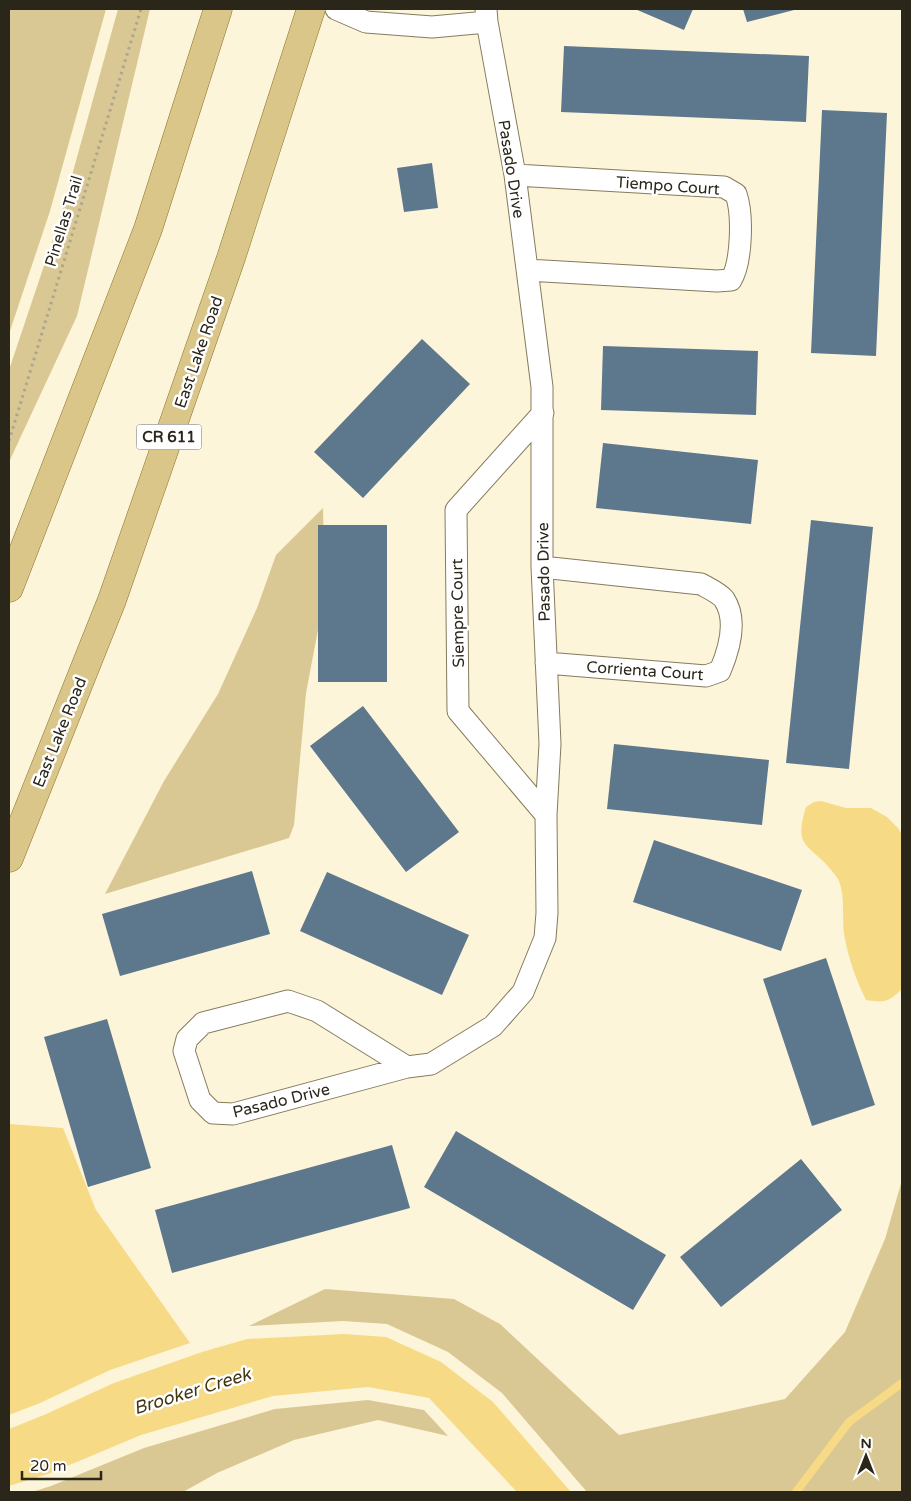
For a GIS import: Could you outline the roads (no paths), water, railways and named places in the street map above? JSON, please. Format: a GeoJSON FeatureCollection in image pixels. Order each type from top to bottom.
{"type":"FeatureCollection","features":[{"type":"Feature","properties":{"kind":"main road"},"geometry":{"type":"LineString","coordinates":[[9,588],[148,229],[218,9]]}},
{"type":"Feature","properties":{"kind":"main road","name":"East Lake Road"},"geometry":{"type":"LineString","coordinates":[[9,858],[112,600],[231,258],[311,9]]}},
{"type":"Feature","properties":{"kind":"street"},"geometry":{"type":"LineString","coordinates":[[336,9],[366,22],[432,27],[486,15]]}},
{"type":"Feature","properties":{"kind":"street","name":"Pasado Drive"},"geometry":{"type":"LineString","coordinates":[[407,1067],[317,1010],[288,1001],[203,1023],[187,1039],[184,1051],[200,1100],[213,1113],[232,1114],[407,1067],[431,1064],[493,1026],[524,992],[545,938],[547,913],[546,815],[550,744],[542,567],[542,387],[515,175],[486,15]]}},
{"type":"Feature","properties":{"kind":"street","name":"Tiempo Court"},"geometry":{"type":"LineString","coordinates":[[515,175],[724,187],[736,194],[740,205],[738,261],[736,272],[731,280],[716,282],[527,270]]}},
{"type":"Feature","properties":{"kind":"street","name":"Siempre Court"},"geometry":{"type":"LineString","coordinates":[[543,413],[456,510],[458,711],[546,815]]}},
{"type":"Feature","properties":{"kind":"street","name":"Corrienta Court"},"geometry":{"type":"LineString","coordinates":[[542,567],[701,584],[723,598],[731,615],[727,655],[720,671],[706,676],[546,662]]}},
{"type":"Feature","properties":{"kind":"water"},"geometry":{"type":"Polygon","coordinates":[[[821,801],[846,808],[871,808],[887,817],[902,835],[902,989],[886,1000],[866,1000],[853,968],[846,943],[839,882],[832,871],[810,850],[802,838],[802,821],[806,807],[814,802],[821,801]]]}},
{"type":"Feature","properties":{"kind":"water"},"geometry":{"type":"Polygon","coordinates":[[[9,1124],[63,1128],[96,1210],[190,1343],[110,1370],[40,1403],[9,1415],[9,1124]]]}},
{"type":"Feature","properties":{"kind":"water"},"geometry":{"type":"Polygon","coordinates":[[[344,1334],[386,1337],[441,1362],[493,1402],[571,1492],[517,1492],[429,1398],[368,1387],[273,1396],[141,1435],[48,1474],[9,1486],[9,1429],[114,1383],[202,1352],[247,1339],[344,1334]]]}},
{"type":"Feature","properties":{"kind":"waterway","name":"Brooker Creek"},"geometry":{"type":"LineString","coordinates":[[796,1492],[849,1422],[902,1383]]}}]}
